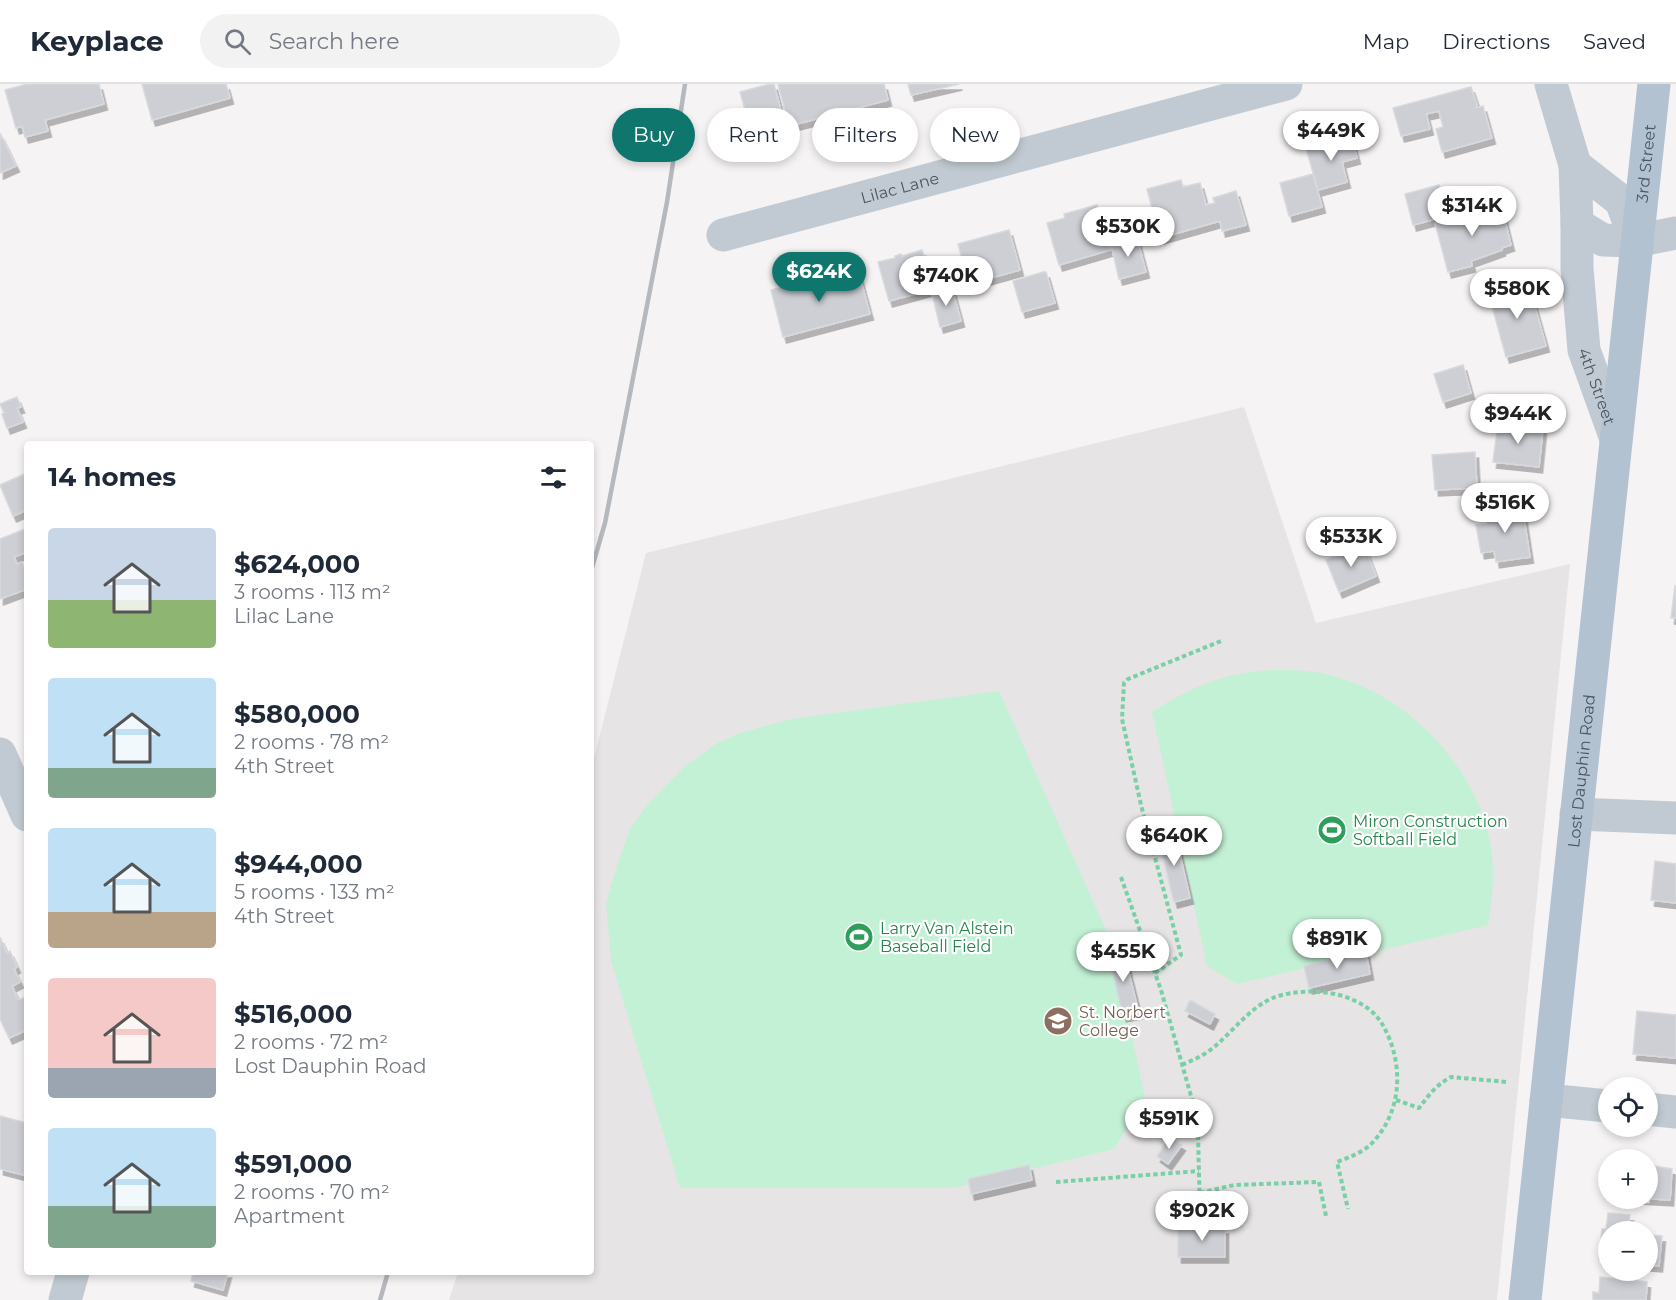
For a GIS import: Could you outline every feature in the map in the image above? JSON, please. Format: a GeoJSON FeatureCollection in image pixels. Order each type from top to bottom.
{"type":"FeatureCollection","features":[{"type":"Feature","properties":{"kind":"main road","name":"3rd Street"},"geometry":{"type":"LineString","coordinates":[[1636,241],[1653,84]]}},
{"type":"Feature","properties":{"kind":"main road","name":"Lost Dauphin Road"},"geometry":{"type":"LineString","coordinates":[[1525,1300],[1636,241]]}},
{"type":"Feature","properties":{"kind":"street","name":"Lilac Lane"},"geometry":{"type":"LineString","coordinates":[[723,235],[1286,84]]}},
{"type":"Feature","properties":{"kind":"street","name":"4th Street"},"geometry":{"type":"LineString","coordinates":[[1551,84],[1575,165],[1577,269],[1584,350],[1616,439]]}},
{"type":"Feature","properties":{"kind":"street"},"geometry":{"type":"LineString","coordinates":[[1575,165],[1621,201],[1636,241]]}},
{"type":"Feature","properties":{"kind":"street"},"geometry":{"type":"LineString","coordinates":[[1577,224],[1603,240],[1636,241],[1676,233]]}},
{"type":"Feature","properties":{"kind":"street"},"geometry":{"type":"LineString","coordinates":[[0,754],[24,808]]}},
{"type":"Feature","properties":{"kind":"street"},"geometry":{"type":"LineString","coordinates":[[1576,814],[1676,818]]}},
{"type":"Feature","properties":{"kind":"street"},"geometry":{"type":"LineString","coordinates":[[1546,1100],[1598,1105]]}},
{"type":"Feature","properties":{"kind":"street"},"geometry":{"type":"LineString","coordinates":[[1658,1110],[1676,1112]]}},
{"type":"Feature","properties":{"kind":"street"},"geometry":{"type":"LineString","coordinates":[[64,1300],[72,1275]]}},
{"type":"Feature","properties":{"kind":"path"},"geometry":{"type":"LineString","coordinates":[[1155,973],[1181,955],[1141,805],[1122,719],[1124,683],[1128,679],[1221,641]]}},
{"type":"Feature","properties":{"kind":"path"},"geometry":{"type":"LineString","coordinates":[[1121,877],[1155,973],[1193,1103],[1198,1135],[1200,1214]]}},
{"type":"Feature","properties":{"kind":"path"},"geometry":{"type":"LineString","coordinates":[[1182,1065],[1214,1048],[1241,1020],[1267,1002],[1282,995],[1315,992],[1335,994],[1369,1009],[1386,1031],[1399,1078],[1396,1100],[1382,1130],[1364,1150],[1337,1162],[1348,1209]]}},
{"type":"Feature","properties":{"kind":"path"},"geometry":{"type":"LineString","coordinates":[[1396,1100],[1419,1108],[1433,1090],[1451,1077],[1507,1082]]}},
{"type":"Feature","properties":{"kind":"path"},"geometry":{"type":"LineString","coordinates":[[1056,1182],[1199,1171]]}},
{"type":"Feature","properties":{"kind":"path"},"geometry":{"type":"LineString","coordinates":[[1200,1193],[1234,1185],[1319,1182],[1326,1216]]}},
{"type":"Feature","properties":{"kind":"shaded area","name":"St. Norbert College"},"geometry":{"type":"Polygon","coordinates":[[[1244,407],[1316,623],[1570,564],[1497,1300],[449,1300],[457,1275],[594,1275],[594,758],[646,553],[1244,407]]]}},
{"type":"Feature","properties":{"kind":"green space","name":"Miron Construction Softball Field"},"geometry":{"type":"Polygon","coordinates":[[[1274,670],[1315,672],[1361,686],[1392,703],[1420,724],[1445,750],[1466,779],[1481,811],[1490,844],[1493,885],[1488,925],[1237,984],[1207,966],[1152,712],[1182,694],[1210,682],[1240,674],[1274,670]]]}},
{"type":"Feature","properties":{"kind":"green space","name":"Larry Van Alstein Baseball Field"},"geometry":{"type":"Polygon","coordinates":[[[999,691],[1112,944],[1145,1098],[1114,1149],[953,1188],[680,1188],[611,961],[606,903],[631,827],[649,803],[685,766],[716,744],[740,733],[791,719],[999,691]]]}},
{"type":"Feature","properties":{"kind":"building"},"geometry":{"type":"Polygon","coordinates":[[[27,84],[99,84],[104,104],[45,120],[48,131],[25,137],[22,126],[16,128],[5,90],[27,84]]]}},
{"type":"Feature","properties":{"kind":"building"},"geometry":{"type":"Polygon","coordinates":[[[142,84],[226,84],[230,98],[152,120],[142,84]]]}},
{"type":"Feature","properties":{"kind":"building"},"geometry":{"type":"Polygon","coordinates":[[[774,84],[780,108],[745,108],[740,92],[774,84]]]}},
{"type":"Feature","properties":{"kind":"building"},"geometry":{"type":"Polygon","coordinates":[[[778,84],[884,84],[888,100],[858,108],[812,108],[812,120],[800,123],[800,108],[784,108],[778,84]]]}},
{"type":"Feature","properties":{"kind":"building"},"geometry":{"type":"Polygon","coordinates":[[[908,84],[959,84],[911,95],[908,84]]]}},
{"type":"Feature","properties":{"kind":"building"},"geometry":{"type":"Polygon","coordinates":[[[1471,87],[1476,108],[1483,106],[1492,138],[1442,152],[1436,129],[1443,127],[1439,111],[1426,114],[1430,129],[1401,136],[1393,108],[1471,87]]]}},
{"type":"Feature","properties":{"kind":"building"},"geometry":{"type":"Polygon","coordinates":[[[0,133],[16,166],[0,173],[0,133]]]}},
{"type":"Feature","properties":{"kind":"building"},"geometry":{"type":"Polygon","coordinates":[[[1351,136],[1357,158],[1342,162],[1347,182],[1318,190],[1306,148],[1351,136]]]}},
{"type":"Feature","properties":{"kind":"building"},"geometry":{"type":"Polygon","coordinates":[[[1313,174],[1322,207],[1289,216],[1280,183],[1313,174]]]}},
{"type":"Feature","properties":{"kind":"building"},"geometry":{"type":"Polygon","coordinates":[[[1181,180],[1183,187],[1200,183],[1206,205],[1215,203],[1213,198],[1236,191],[1246,225],[1222,231],[1220,221],[1160,238],[1147,189],[1181,180]]]}},
{"type":"Feature","properties":{"kind":"building"},"geometry":{"type":"Polygon","coordinates":[[[1439,185],[1447,216],[1413,225],[1405,194],[1439,185]]]}},
{"type":"Feature","properties":{"kind":"building"},"geometry":{"type":"Polygon","coordinates":[[[1097,205],[1110,250],[1059,265],[1047,223],[1065,218],[1064,214],[1097,205]]]}},
{"type":"Feature","properties":{"kind":"building"},"geometry":{"type":"Polygon","coordinates":[[[1492,208],[1493,211],[1502,209],[1511,245],[1471,261],[1472,266],[1448,272],[1435,223],[1492,208]]]}},
{"type":"Feature","properties":{"kind":"building"},"geometry":{"type":"Polygon","coordinates":[[[1009,230],[1020,270],[969,284],[958,244],[1009,230]]]}},
{"type":"Feature","properties":{"kind":"building"},"geometry":{"type":"Polygon","coordinates":[[[1137,238],[1146,272],[1119,279],[1111,244],[1137,238]]]}},
{"type":"Feature","properties":{"kind":"building"},"geometry":{"type":"Polygon","coordinates":[[[922,250],[933,289],[889,301],[878,262],[922,250]]]}},
{"type":"Feature","properties":{"kind":"building"},"geometry":{"type":"Polygon","coordinates":[[[1046,272],[1055,303],[1022,312],[1013,281],[1046,272]]]}},
{"type":"Feature","properties":{"kind":"building"},"geometry":{"type":"Polygon","coordinates":[[[831,274],[833,281],[859,274],[870,314],[783,337],[771,290],[831,274]]]}},
{"type":"Feature","properties":{"kind":"building"},"geometry":{"type":"Polygon","coordinates":[[[1528,282],[1546,346],[1506,357],[1489,295],[1522,286],[1522,283],[1528,282]]]}},
{"type":"Feature","properties":{"kind":"building"},"geometry":{"type":"Polygon","coordinates":[[[952,288],[961,321],[940,327],[932,293],[952,288]]]}},
{"type":"Feature","properties":{"kind":"building"},"geometry":{"type":"Polygon","coordinates":[[[1463,365],[1471,393],[1443,402],[1434,374],[1463,365]]]}},
{"type":"Feature","properties":{"kind":"building"},"geometry":{"type":"Polygon","coordinates":[[[17,397],[21,407],[17,408],[23,422],[7,428],[0,404],[17,397]]]}},
{"type":"Feature","properties":{"kind":"building"},"geometry":{"type":"Polygon","coordinates":[[[1498,423],[1543,428],[1539,467],[1493,462],[1498,423]]]}},
{"type":"Feature","properties":{"kind":"building"},"geometry":{"type":"Polygon","coordinates":[[[1475,452],[1477,488],[1435,490],[1432,455],[1475,452]]]}},
{"type":"Feature","properties":{"kind":"building"},"geometry":{"type":"Polygon","coordinates":[[[24,474],[24,511],[13,516],[0,485],[24,474]]]}},
{"type":"Feature","properties":{"kind":"building"},"geometry":{"type":"Polygon","coordinates":[[[1522,505],[1530,557],[1496,562],[1494,551],[1481,553],[1476,525],[1487,524],[1485,511],[1522,505]]]}},
{"type":"Feature","properties":{"kind":"building"},"geometry":{"type":"Polygon","coordinates":[[[24,529],[24,553],[14,557],[17,564],[22,562],[24,567],[24,590],[0,599],[0,539],[24,529]]]}},
{"type":"Feature","properties":{"kind":"building"},"geometry":{"type":"Polygon","coordinates":[[[1364,545],[1376,576],[1339,592],[1326,560],[1364,545]]]}},
{"type":"Feature","properties":{"kind":"building"},"geometry":{"type":"Polygon","coordinates":[[[1675,586],[1676,618],[1671,618],[1675,586]]]}},
{"type":"Feature","properties":{"kind":"building"},"geometry":{"type":"Polygon","coordinates":[[[1175,833],[1190,898],[1174,902],[1158,837],[1175,833]]]}},
{"type":"Feature","properties":{"kind":"building"},"geometry":{"type":"Polygon","coordinates":[[[1655,861],[1676,864],[1676,903],[1651,900],[1655,861]]]}},
{"type":"Feature","properties":{"kind":"building"},"geometry":{"type":"Polygon","coordinates":[[[0,937],[17,967],[14,969],[20,982],[12,986],[18,1000],[24,998],[24,1031],[9,1038],[0,1019],[0,937]]]}},
{"type":"Feature","properties":{"kind":"building"},"geometry":{"type":"Polygon","coordinates":[[[1123,949],[1139,1013],[1123,1016],[1108,953],[1123,949]]]}},
{"type":"Feature","properties":{"kind":"building"},"geometry":{"type":"Polygon","coordinates":[[[1366,952],[1370,974],[1309,988],[1304,966],[1366,952]]]}},
{"type":"Feature","properties":{"kind":"building"},"geometry":{"type":"Polygon","coordinates":[[[1190,1000],[1215,1014],[1210,1024],[1185,1011],[1190,1000]]]}},
{"type":"Feature","properties":{"kind":"building"},"geometry":{"type":"Polygon","coordinates":[[[1637,1011],[1676,1015],[1676,1058],[1633,1054],[1637,1011]]]}},
{"type":"Feature","properties":{"kind":"building"},"geometry":{"type":"Polygon","coordinates":[[[0,1116],[24,1122],[24,1175],[0,1169],[0,1116]]]}},
{"type":"Feature","properties":{"kind":"building"},"geometry":{"type":"Polygon","coordinates":[[[1170,1137],[1182,1145],[1168,1164],[1157,1156],[1170,1137]]]}},
{"type":"Feature","properties":{"kind":"building"},"geometry":{"type":"Polygon","coordinates":[[[1029,1165],[1032,1180],[971,1194],[968,1179],[1029,1165]]]}},
{"type":"Feature","properties":{"kind":"building"},"geometry":{"type":"Polygon","coordinates":[[[1658,1167],[1672,1169],[1670,1200],[1658,1199],[1658,1167]]]}},
{"type":"Feature","properties":{"kind":"building"},"geometry":{"type":"Polygon","coordinates":[[[1608,1213],[1630,1215],[1629,1221],[1607,1221],[1608,1213]]]}},
{"type":"Feature","properties":{"kind":"building"},"geometry":{"type":"Polygon","coordinates":[[[1178,1228],[1225,1228],[1225,1257],[1178,1257],[1178,1228]]]}},
{"type":"Feature","properties":{"kind":"building"},"geometry":{"type":"Polygon","coordinates":[[[1658,1236],[1662,1236],[1658,1266],[1658,1236]]]}},
{"type":"Feature","properties":{"kind":"building"},"geometry":{"type":"Polygon","coordinates":[[[192,1275],[227,1275],[223,1290],[191,1281],[192,1275]]]}},
{"type":"Feature","properties":{"kind":"building"},"geometry":{"type":"Polygon","coordinates":[[[1600,1281],[1647,1282],[1646,1300],[1593,1300],[1593,1292],[1599,1293],[1600,1281]]]}},
{"type":"Feature","properties":{"kind":"railway"},"geometry":{"type":"LineString","coordinates":[[594,561],[605,523],[667,202],[685,84]]}},
{"type":"Feature","properties":{"kind":"railway"},"geometry":{"type":"LineString","coordinates":[[380,1300],[387,1275]]}},
{"type":"Feature","properties":{"kind":"place","name":"Miron Construction Softball Field"},"geometry":{"type":"Point","coordinates":[1332,830]}},
{"type":"Feature","properties":{"kind":"place","name":"Larry Van Alstein Baseball Field"},"geometry":{"type":"Point","coordinates":[859,937]}},
{"type":"Feature","properties":{"kind":"place","name":"St. Norbert College"},"geometry":{"type":"Point","coordinates":[1058,1021]}}]}
